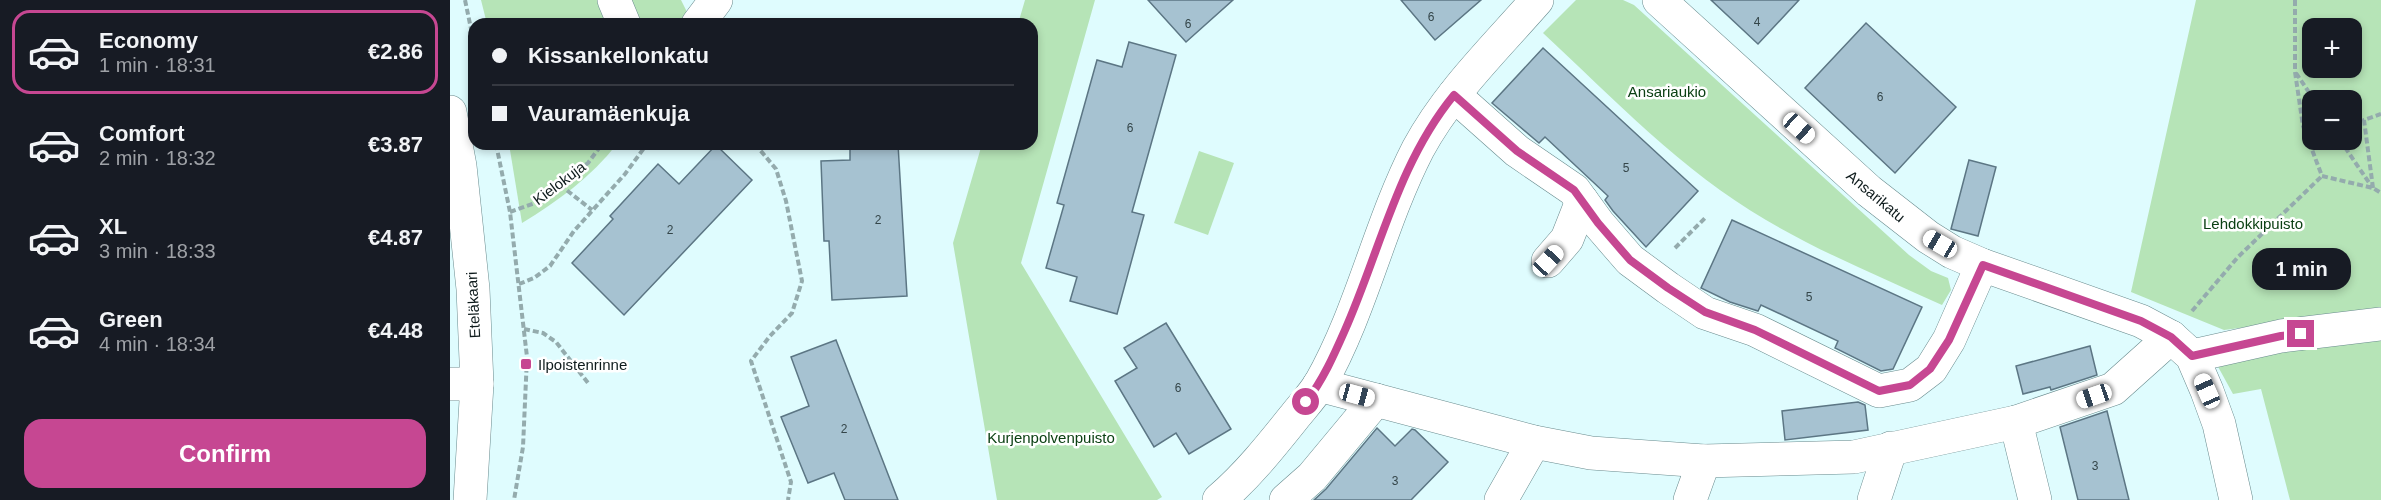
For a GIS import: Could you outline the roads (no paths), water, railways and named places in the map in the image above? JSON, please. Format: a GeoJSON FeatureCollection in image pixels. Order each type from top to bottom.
{"type":"FeatureCollection","features":[{"type":"Feature","properties":{"kind":"street"},"geometry":{"type":"LineString","coordinates":[[614,0],[622,18]]}},
{"type":"Feature","properties":{"kind":"street"},"geometry":{"type":"LineString","coordinates":[[702,18],[716,0]]}},
{"type":"Feature","properties":{"kind":"street"},"geometry":{"type":"LineString","coordinates":[[1219,500],[1238,484],[1267,452],[1319,385],[1354,308],[1387,217],[1418,149],[1439,114],[1454,95],[1537,0]]}},
{"type":"Feature","properties":{"kind":"street","name":"Ansarikatu"},"geometry":{"type":"LineString","coordinates":[[1659,0],[1905,221],[1952,252],[2141,321],[2181,347]]}},
{"type":"Feature","properties":{"kind":"street"},"geometry":{"type":"LineString","coordinates":[[1454,95],[1517,151],[1574,190],[1598,223],[1630,260],[1650,275],[1705,312],[1755,330],[1879,391],[1910,385],[1930,369],[1949,340],[1983,265]]}},
{"type":"Feature","properties":{"kind":"street","name":"Eteläkaari"},"geometry":{"type":"LineString","coordinates":[[450,112],[460,166],[473,289],[464,384],[470,500]]}},
{"type":"Feature","properties":{"kind":"street"},"geometry":{"type":"LineString","coordinates":[[1548,261],[1567,239],[1582,201]]}},
{"type":"Feature","properties":{"kind":"street"},"geometry":{"type":"LineString","coordinates":[[1319,385],[1534,442],[1591,453],[1704,461],[1854,457],[2016,422],[2113,389],[2181,347],[2381,324]]}},
{"type":"Feature","properties":{"kind":"street"},"geometry":{"type":"LineString","coordinates":[[2181,347],[2218,424],[2236,500]]}},
{"type":"Feature","properties":{"kind":"street"},"geometry":{"type":"LineString","coordinates":[[1286,500],[1312,477],[1376,400]]}},
{"type":"Feature","properties":{"kind":"street"},"geometry":{"type":"LineString","coordinates":[[2016,422],[2035,500]]}},
{"type":"Feature","properties":{"kind":"street"},"geometry":{"type":"LineString","coordinates":[[1501,500],[1534,442]]}},
{"type":"Feature","properties":{"kind":"street"},"geometry":{"type":"LineString","coordinates":[[1874,500],[1892,448]]}},
{"type":"Feature","properties":{"kind":"street"},"geometry":{"type":"LineString","coordinates":[[1690,500],[1704,461]]}},
{"type":"Feature","properties":{"kind":"place","name":"Ilpoistenrinne"},"geometry":{"type":"Point","coordinates":[526,364]}},
{"type":"Feature","properties":{"kind":"park label","name":"Ansariaukio"},"geometry":{"type":"Point","coordinates":[1667,91]}},
{"type":"Feature","properties":{"kind":"park label","name":"Lehdokkipuisto"},"geometry":{"type":"Point","coordinates":[2253,223]}},
{"type":"Feature","properties":{"kind":"park label","name":"Kurjenpolvenpuisto"},"geometry":{"type":"Point","coordinates":[1051,437]}}]}
